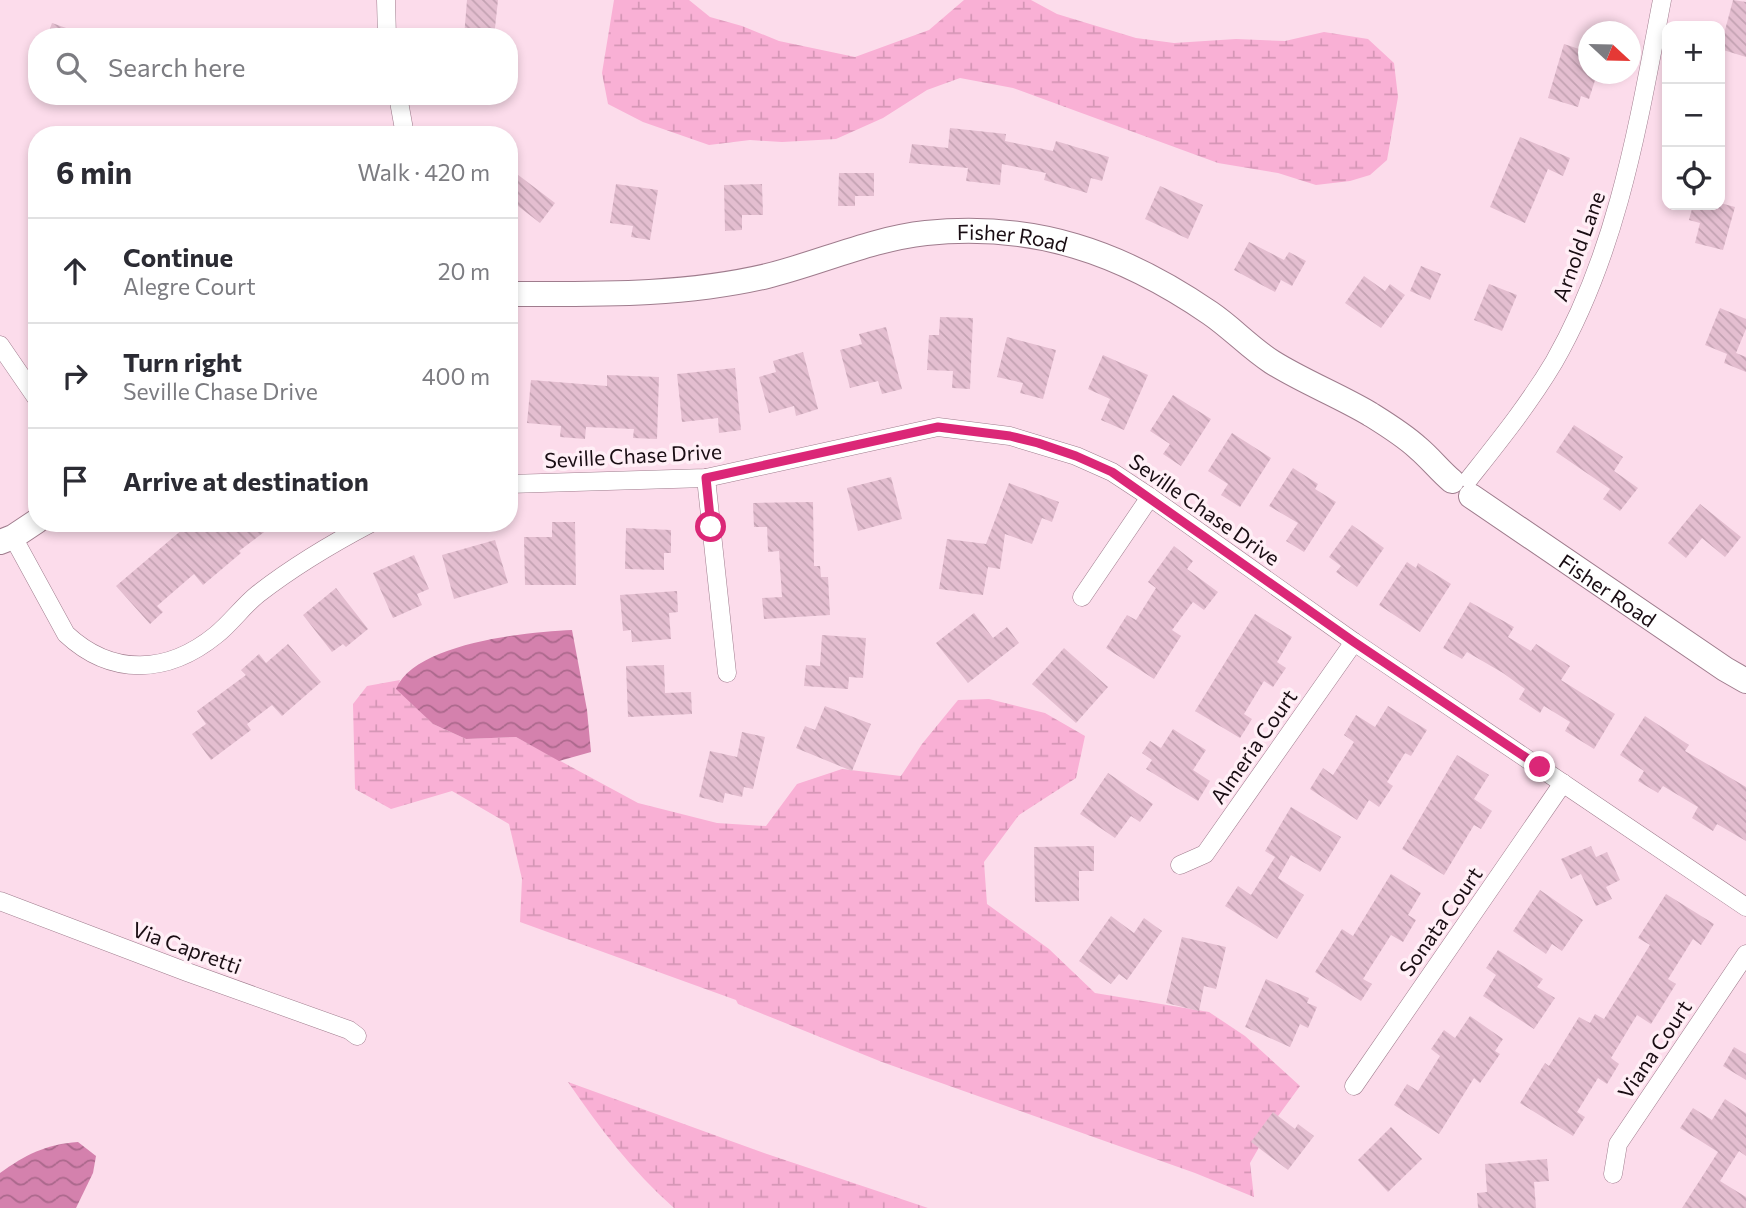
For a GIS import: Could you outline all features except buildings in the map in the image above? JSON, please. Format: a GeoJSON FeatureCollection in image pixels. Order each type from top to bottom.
{"type":"FeatureCollection","features":[{"type":"Feature","properties":{"kind":"street"},"geometry":{"type":"LineString","coordinates":[[386,0],[387,28]]}},
{"type":"Feature","properties":{"kind":"street","name":"Arnold Lane"},"geometry":{"type":"LineString","coordinates":[[1464,485],[1528,404],[1555,360],[1584,301],[1605,249],[1629,165],[1662,0]]}},
{"type":"Feature","properties":{"kind":"street"},"geometry":{"type":"LineString","coordinates":[[400,105],[403,126]]}},
{"type":"Feature","properties":{"kind":"street","name":"Fisher Road"},"geometry":{"type":"LineString","coordinates":[[518,294],[614,295],[720,285],[766,276],[864,247],[923,234],[977,230],[1041,238],[1102,254],[1168,286],[1213,315],[1251,348],[1295,376],[1370,414],[1418,447],[1464,485],[1725,669],[1746,681]]}},
{"type":"Feature","properties":{"kind":"street"},"geometry":{"type":"LineString","coordinates":[[0,345],[28,386]]}},
{"type":"Feature","properties":{"kind":"street","name":"Seville Chase Drive"},"geometry":{"type":"LineString","coordinates":[[518,484],[706,478],[938,427],[1010,436],[1076,456],[1112,472],[1150,497],[1354,642],[1746,907]]}},
{"type":"Feature","properties":{"kind":"street"},"geometry":{"type":"LineString","coordinates":[[706,478],[727,673]]}},
{"type":"Feature","properties":{"kind":"street"},"geometry":{"type":"LineString","coordinates":[[1082,597],[1150,497]]}},
{"type":"Feature","properties":{"kind":"street"},"geometry":{"type":"LineString","coordinates":[[28,527],[7,540],[66,634],[79,647],[103,659],[122,665],[140,666],[167,662],[191,653],[217,634],[256,596],[321,549],[354,532]]}},
{"type":"Feature","properties":{"kind":"street","name":"Almeria Court"},"geometry":{"type":"LineString","coordinates":[[1180,865],[1205,854],[1354,642]]}},
{"type":"Feature","properties":{"kind":"street","name":"Sonata Court"},"geometry":{"type":"LineString","coordinates":[[1354,1086],[1563,782]]}},
{"type":"Feature","properties":{"kind":"street","name":"Via Capretti"},"geometry":{"type":"LineString","coordinates":[[0,901],[348,1030],[357,1036]]}},
{"type":"Feature","properties":{"kind":"street","name":"Viana Court"},"geometry":{"type":"LineString","coordinates":[[1613,1174],[1618,1144],[1746,954]]}},
{"type":"Feature","properties":{"kind":"green space"},"geometry":{"type":"Polygon","coordinates":[[[614,0],[689,0],[710,17],[779,41],[855,57],[929,30],[964,0],[1031,0],[1057,14],[1136,38],[1174,43],[1236,39],[1285,41],[1324,32],[1368,39],[1394,63],[1398,97],[1387,160],[1370,175],[1350,181],[1316,185],[1278,173],[1218,163],[1013,88],[960,78],[927,90],[883,118],[836,139],[782,142],[750,140],[709,145],[643,122],[608,104],[602,73],[614,0]]]}},
{"type":"Feature","properties":{"kind":"green space"},"geometry":{"type":"Polygon","coordinates":[[[400,680],[397,689],[433,724],[466,739],[516,737],[638,803],[717,823],[766,826],[797,784],[842,769],[901,776],[922,744],[958,700],[989,699],[1045,713],[1085,736],[1076,778],[1019,815],[984,862],[987,904],[1049,949],[1095,993],[1209,1012],[1245,1036],[1300,1086],[1273,1123],[1250,1163],[1254,1197],[1195,1173],[882,1062],[738,1004],[736,1000],[520,922],[522,879],[509,824],[452,791],[391,809],[355,789],[353,704],[367,686],[400,680]]]}},
{"type":"Feature","properties":{"kind":"green space"},"geometry":{"type":"Polygon","coordinates":[[[568,1082],[764,1153],[928,1208],[674,1208],[617,1148],[568,1082]]]}},
{"type":"Feature","properties":{"kind":"water"},"geometry":{"type":"Polygon","coordinates":[[[572,630],[587,710],[591,752],[559,761],[516,737],[466,739],[433,724],[396,689],[407,673],[448,651],[502,637],[572,630]]]}},
{"type":"Feature","properties":{"kind":"water"},"geometry":{"type":"Polygon","coordinates":[[[78,1142],[96,1156],[93,1173],[76,1208],[0,1208],[0,1173],[36,1151],[78,1142]]]}},
{"type":"Feature","properties":{"kind":"route"},"geometry":{"type":"LineString","coordinates":[[711,527],[706,478],[938,427],[1010,436],[1038,443],[1112,472],[1354,642],[1540,767]]}}]}
